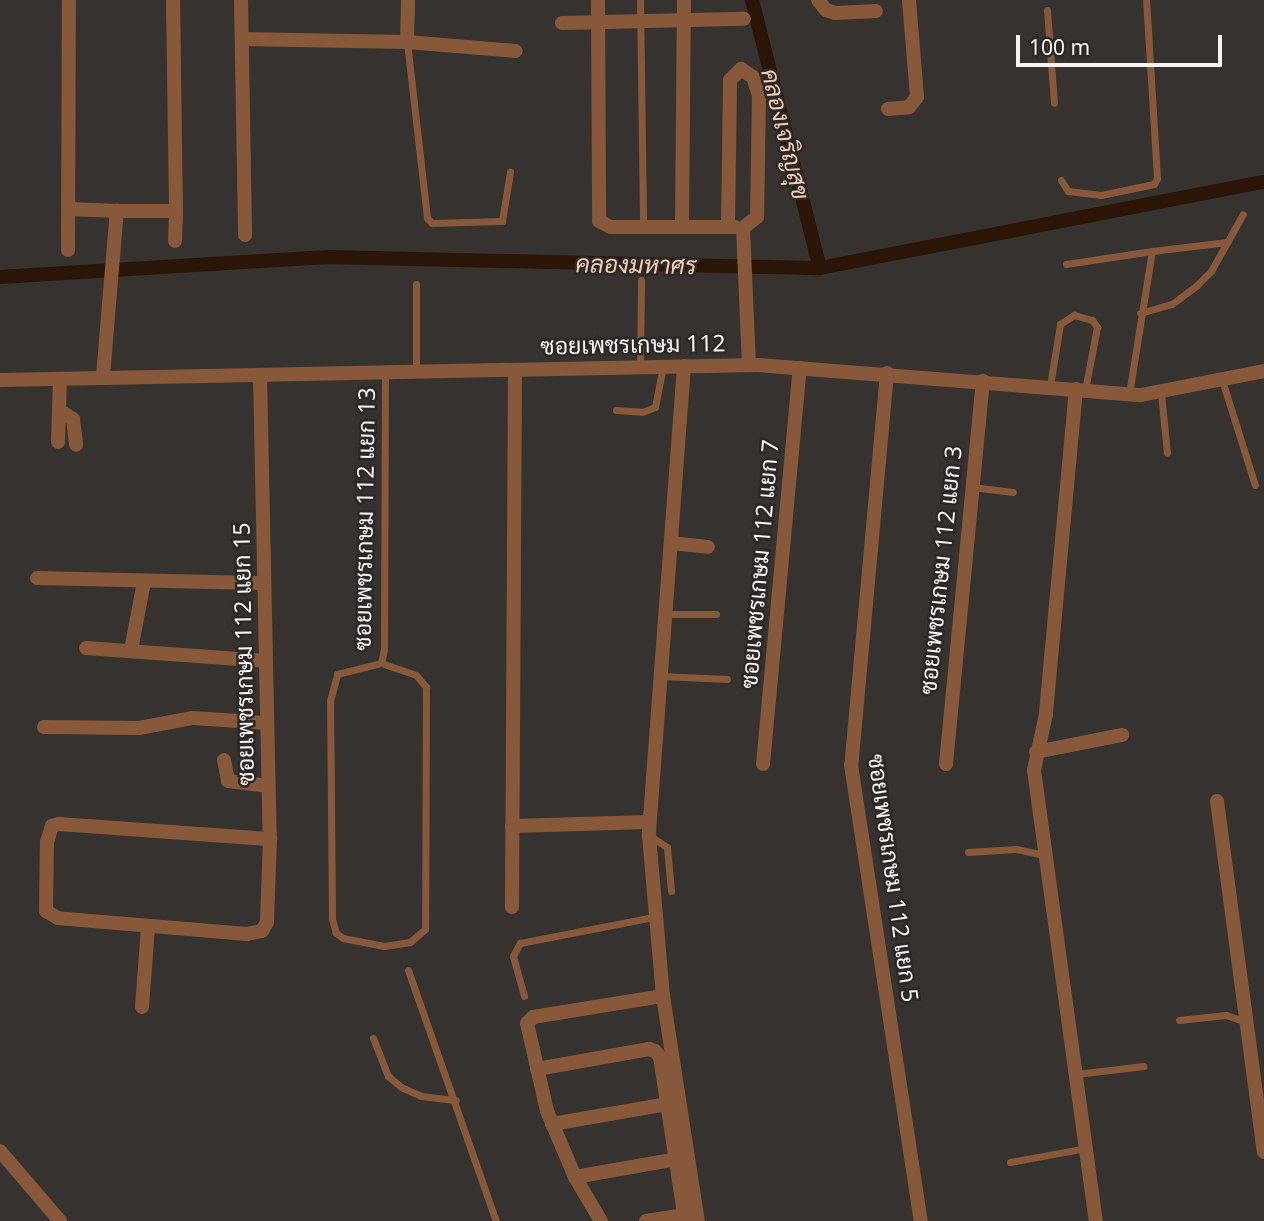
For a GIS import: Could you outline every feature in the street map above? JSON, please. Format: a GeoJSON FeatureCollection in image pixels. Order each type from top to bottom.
{"type":"FeatureCollection","features":[{"type":"Feature","properties":{"kind":"street"},"geometry":{"type":"LineString","coordinates":[[68,250],[69,0]]}},
{"type":"Feature","properties":{"kind":"street"},"geometry":{"type":"LineString","coordinates":[[173,0],[175,241]]}},
{"type":"Feature","properties":{"kind":"street"},"geometry":{"type":"LineString","coordinates":[[241,0],[245,235]]}},
{"type":"Feature","properties":{"kind":"street"},"geometry":{"type":"LineString","coordinates":[[407,42],[408,0]]}},
{"type":"Feature","properties":{"kind":"street"},"geometry":{"type":"LineString","coordinates":[[598,0],[599,221],[611,227],[682,226],[738,231],[757,217],[759,95],[753,77],[741,69],[730,80],[738,231],[747,300],[749,365]]}},
{"type":"Feature","properties":{"kind":"street"},"geometry":{"type":"LineString","coordinates":[[682,226],[684,0]]}},
{"type":"Feature","properties":{"kind":"street"},"geometry":{"type":"LineString","coordinates":[[818,0],[826,10],[835,13],[876,11]]}},
{"type":"Feature","properties":{"kind":"street"},"geometry":{"type":"LineString","coordinates":[[888,109],[909,107],[917,97],[909,0]]}},
{"type":"Feature","properties":{"kind":"street"},"geometry":{"type":"LineString","coordinates":[[562,23],[744,19]]}},
{"type":"Feature","properties":{"kind":"street"},"geometry":{"type":"LineString","coordinates":[[242,39],[407,42],[516,51]]}},
{"type":"Feature","properties":{"kind":"street"},"geometry":{"type":"LineString","coordinates":[[70,209],[176,211]]}},
{"type":"Feature","properties":{"kind":"street"},"geometry":{"type":"LineString","coordinates":[[103,376],[117,211]]}},
{"type":"Feature","properties":{"kind":"street","name":"ซอยเพชรเกษม 112"},"geometry":{"type":"LineString","coordinates":[[0,380],[103,376],[385,375],[749,365],[887,373],[1129,395],[1161,393],[1264,370]]}},
{"type":"Feature","properties":{"kind":"street"},"geometry":{"type":"LineString","coordinates":[[646,1221],[689,1219],[654,918],[649,829],[684,366]]}},
{"type":"Feature","properties":{"kind":"street","name":"ซอยเพชรเกษม 112 แยก 7"},"geometry":{"type":"LineString","coordinates":[[763,764],[800,368]]}},
{"type":"Feature","properties":{"kind":"street"},"geometry":{"type":"LineString","coordinates":[[512,907],[515,370]]}},
{"type":"Feature","properties":{"kind":"street","name":"ซอยเพชรเกษม 112 แยก 5"},"geometry":{"type":"LineString","coordinates":[[887,373],[851,765],[922,1221]]}},
{"type":"Feature","properties":{"kind":"street","name":"ซอยเพชรเกษม 112 แยก 15"},"geometry":{"type":"LineString","coordinates":[[148,927],[247,934],[262,931],[267,922],[270,839],[260,375]]}},
{"type":"Feature","properties":{"kind":"street"},"geometry":{"type":"LineString","coordinates":[[58,442],[60,379]]}},
{"type":"Feature","properties":{"kind":"street","name":"ซอยเพชรเกษม 112 แยก 3"},"geometry":{"type":"LineString","coordinates":[[946,764],[983,381]]}},
{"type":"Feature","properties":{"kind":"street"},"geometry":{"type":"LineString","coordinates":[[1081,389],[1046,714],[1034,770],[1096,1221]]}},
{"type":"Feature","properties":{"kind":"street"},"geometry":{"type":"LineString","coordinates":[[59,410],[73,419],[76,445]]}},
{"type":"Feature","properties":{"kind":"street"},"geometry":{"type":"LineString","coordinates":[[671,543],[708,547]]}},
{"type":"Feature","properties":{"kind":"street"},"geometry":{"type":"LineString","coordinates":[[37,578],[263,583]]}},
{"type":"Feature","properties":{"kind":"street"},"geometry":{"type":"LineString","coordinates":[[131,650],[144,582]]}},
{"type":"Feature","properties":{"kind":"street"},"geometry":{"type":"LineString","coordinates":[[86,648],[266,661]]}},
{"type":"Feature","properties":{"kind":"street"},"geometry":{"type":"LineString","coordinates":[[44,727],[139,728],[193,718],[267,723]]}},
{"type":"Feature","properties":{"kind":"street"},"geometry":{"type":"LineString","coordinates":[[1036,752],[1122,735]]}},
{"type":"Feature","properties":{"kind":"street"},"geometry":{"type":"LineString","coordinates":[[223,760],[228,781],[267,786]]}},
{"type":"Feature","properties":{"kind":"street"},"geometry":{"type":"LineString","coordinates":[[1217,801],[1264,1152]]}},
{"type":"Feature","properties":{"kind":"street"},"geometry":{"type":"LineString","coordinates":[[142,1007],[148,927],[58,918],[46,911],[47,842],[52,827],[92,825],[270,839]]}},
{"type":"Feature","properties":{"kind":"street"},"geometry":{"type":"LineString","coordinates":[[512,825],[649,829]]}},
{"type":"Feature","properties":{"kind":"street"},"geometry":{"type":"LineString","coordinates":[[601,1221],[575,1177],[552,1124],[526,1030],[533,1017],[663,996]]}},
{"type":"Feature","properties":{"kind":"street"},"geometry":{"type":"LineString","coordinates":[[537,1069],[649,1049],[660,1056],[668,1104],[682,1159]]}},
{"type":"Feature","properties":{"kind":"street"},"geometry":{"type":"LineString","coordinates":[[552,1124],[668,1104]]}},
{"type":"Feature","properties":{"kind":"street"},"geometry":{"type":"LineString","coordinates":[[0,1151],[60,1221]]}},
{"type":"Feature","properties":{"kind":"street"},"geometry":{"type":"LineString","coordinates":[[575,1177],[682,1159]]}},
{"type":"Feature","properties":{"kind":"lane"},"geometry":{"type":"LineString","coordinates":[[640,0],[643,226]]}},
{"type":"Feature","properties":{"kind":"lane"},"geometry":{"type":"LineString","coordinates":[[1061,180],[1068,191],[1101,195],[1154,184],[1157,178],[1146,0]]}},
{"type":"Feature","properties":{"kind":"lane"},"geometry":{"type":"LineString","coordinates":[[1047,10],[1054,103]]}},
{"type":"Feature","properties":{"kind":"lane"},"geometry":{"type":"LineString","coordinates":[[407,42],[426,218],[432,223],[502,221],[510,172]]}},
{"type":"Feature","properties":{"kind":"lane"},"geometry":{"type":"LineString","coordinates":[[1140,313],[1187,294],[1212,271],[1243,215]]}},
{"type":"Feature","properties":{"kind":"lane"},"geometry":{"type":"LineString","coordinates":[[1066,264],[1227,242]]}},
{"type":"Feature","properties":{"kind":"lane"},"geometry":{"type":"LineString","coordinates":[[1129,395],[1152,251]]}},
{"type":"Feature","properties":{"kind":"lane"},"geometry":{"type":"LineString","coordinates":[[640,280],[640,366]]}},
{"type":"Feature","properties":{"kind":"lane"},"geometry":{"type":"LineString","coordinates":[[416,284],[416,374]]}},
{"type":"Feature","properties":{"kind":"lane"},"geometry":{"type":"LineString","coordinates":[[1050,386],[1060,324],[1074,315],[1092,320],[1097,327],[1081,389]]}},
{"type":"Feature","properties":{"kind":"lane"},"geometry":{"type":"LineString","coordinates":[[616,410],[642,412],[655,407],[663,366]]}},
{"type":"Feature","properties":{"kind":"lane","name":"ซอยเพชรเกษม 112 แยก 13"},"geometry":{"type":"LineString","coordinates":[[381,663],[385,375]]}},
{"type":"Feature","properties":{"kind":"lane"},"geometry":{"type":"LineString","coordinates":[[1222,380],[1255,485]]}},
{"type":"Feature","properties":{"kind":"lane"},"geometry":{"type":"LineString","coordinates":[[1161,393],[1167,453]]}},
{"type":"Feature","properties":{"kind":"lane"},"geometry":{"type":"LineString","coordinates":[[972,487],[1013,492]]}},
{"type":"Feature","properties":{"kind":"lane"},"geometry":{"type":"LineString","coordinates":[[666,614],[716,614]]}},
{"type":"Feature","properties":{"kind":"lane","name":"ซอยเพชรเกษม 112 แยก 13"},"geometry":{"type":"LineString","coordinates":[[381,663],[416,675],[426,687],[425,929],[410,942],[384,946],[356,944],[336,933],[331,891],[331,685],[346,669],[381,663]]}},
{"type":"Feature","properties":{"kind":"lane"},"geometry":{"type":"LineString","coordinates":[[662,676],[727,679]]}},
{"type":"Feature","properties":{"kind":"lane"},"geometry":{"type":"LineString","coordinates":[[649,829],[667,847],[671,891]]}},
{"type":"Feature","properties":{"kind":"lane"},"geometry":{"type":"LineString","coordinates":[[968,852],[1016,849],[1046,855]]}},
{"type":"Feature","properties":{"kind":"lane"},"geometry":{"type":"LineString","coordinates":[[524,996],[513,957],[520,943],[654,918]]}},
{"type":"Feature","properties":{"kind":"lane"},"geometry":{"type":"LineString","coordinates":[[408,970],[456,1100],[496,1221]]}},
{"type":"Feature","properties":{"kind":"lane"},"geometry":{"type":"LineString","coordinates":[[1179,1020],[1226,1015],[1247,1022]]}},
{"type":"Feature","properties":{"kind":"lane"},"geometry":{"type":"LineString","coordinates":[[373,1038],[388,1076],[401,1087],[421,1096],[456,1100]]}},
{"type":"Feature","properties":{"kind":"lane"},"geometry":{"type":"LineString","coordinates":[[1076,1074],[1144,1066]]}},
{"type":"Feature","properties":{"kind":"lane"},"geometry":{"type":"LineString","coordinates":[[1010,1162],[1086,1148]]}},
{"type":"Feature","properties":{"kind":"waterway","name":"คลองเจริญสุข"},"geometry":{"type":"LineString","coordinates":[[752,0],[820,268]]}},
{"type":"Feature","properties":{"kind":"waterway","name":"คลองมหาศร"},"geometry":{"type":"LineString","coordinates":[[0,277],[328,257],[820,268],[1264,182]]}}]}
